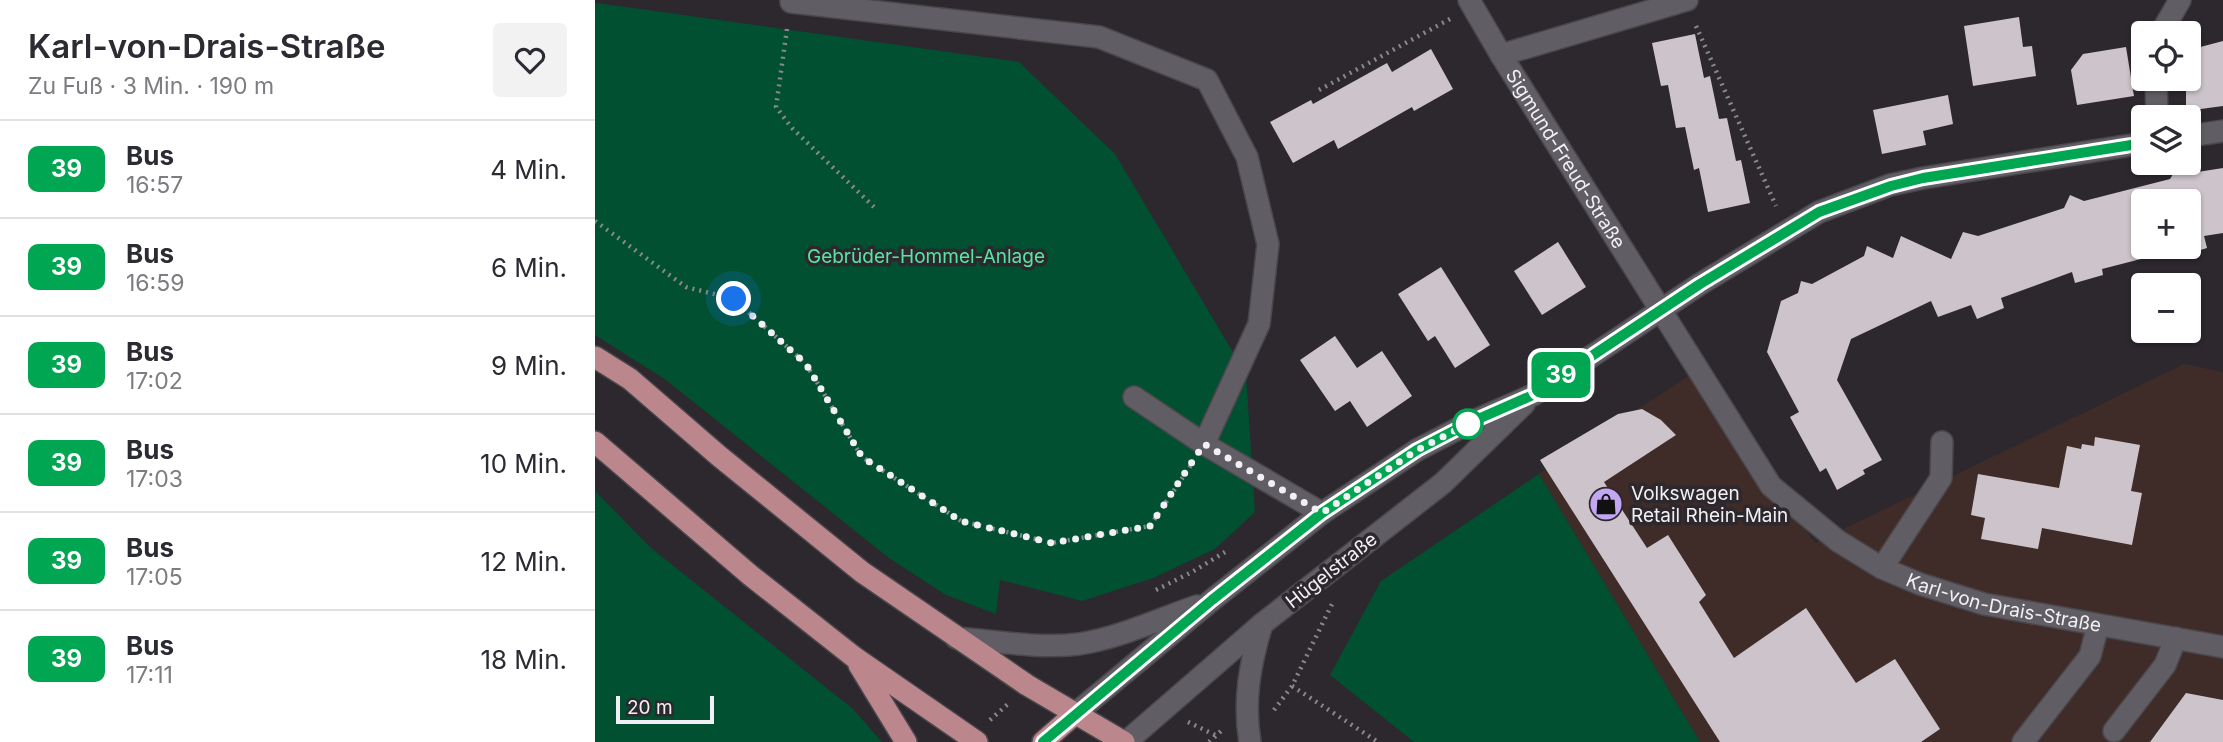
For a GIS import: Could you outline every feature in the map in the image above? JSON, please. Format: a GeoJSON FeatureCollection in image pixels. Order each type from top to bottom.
{"type":"FeatureCollection","features":[{"type":"Feature","properties":{"kind":"main road"},"geometry":{"type":"LineString","coordinates":[[595,356],[630,379],[719,456],[862,572],[1027,685],[1125,742]]}},
{"type":"Feature","properties":{"kind":"main road"},"geometry":{"type":"LineString","coordinates":[[595,443],[750,575],[854,657],[977,742]]}},
{"type":"Feature","properties":{"kind":"main road"},"geometry":{"type":"LineString","coordinates":[[854,657],[906,742]]}},
{"type":"Feature","properties":{"kind":"main road","name":"Hügelstraße"},"geometry":{"type":"LineString","coordinates":[[1043,742],[1076,713]]}},
{"type":"Feature","properties":{"kind":"street"},"geometry":{"type":"LineString","coordinates":[[2168,21],[2180,0]]}},
{"type":"Feature","properties":{"kind":"street"},"geometry":{"type":"LineString","coordinates":[[1501,55],[1686,1]]}},
{"type":"Feature","properties":{"kind":"street"},"geometry":{"type":"LineString","coordinates":[[791,2],[1100,37],[1207,80],[1247,157],[1268,244],[1259,324],[1204,444]]}},
{"type":"Feature","properties":{"kind":"street","name":"Sigmund-Freud-Straße"},"geometry":{"type":"LineString","coordinates":[[1471,3],[1661,309]]}},
{"type":"Feature","properties":{"kind":"street"},"geometry":{"type":"LineString","coordinates":[[2201,134],[2223,131]]}},
{"type":"Feature","properties":{"kind":"street","name":"Hügelstraße"},"geometry":{"type":"LineString","coordinates":[[1076,713],[1322,513],[1417,450],[1469,423],[1533,395],[1787,229],[1842,201],[1923,178],[2131,145]]}},
{"type":"Feature","properties":{"kind":"street","name":"Karl-von-Drais-Straße"},"geometry":{"type":"LineString","coordinates":[[1661,309],[1771,486],[1838,541],[1882,568],[1984,604],[2223,647]]}},
{"type":"Feature","properties":{"kind":"street","name":"Hügelstraße"},"geometry":{"type":"LineString","coordinates":[[1125,742],[1262,624],[1443,483],[1487,443],[1533,395]]}},
{"type":"Feature","properties":{"kind":"street"},"geometry":{"type":"LineString","coordinates":[[1133,397],[1204,444],[1322,513]]}},
{"type":"Feature","properties":{"kind":"street"},"geometry":{"type":"LineString","coordinates":[[1882,568],[1941,478],[1942,442]]}},
{"type":"Feature","properties":{"kind":"street"},"geometry":{"type":"LineString","coordinates":[[956,638],[1029,644],[1080,644],[1212,600]]}},
{"type":"Feature","properties":{"kind":"street"},"geometry":{"type":"LineString","coordinates":[[1250,742],[1247,719],[1248,684],[1252,656],[1262,624]]}},
{"type":"Feature","properties":{"kind":"street"},"geometry":{"type":"LineString","coordinates":[[2023,742],[2090,656],[2098,625]]}},
{"type":"Feature","properties":{"kind":"street"},"geometry":{"type":"LineString","coordinates":[[2114,731],[2165,665],[2176,638]]}},
{"type":"Feature","properties":{"kind":"path"},"geometry":{"type":"LineString","coordinates":[[1686,1],[1787,229]]}},
{"type":"Feature","properties":{"kind":"path"},"geometry":{"type":"LineString","coordinates":[[791,2],[776,107],[792,128],[874,207]]}},
{"type":"Feature","properties":{"kind":"path"},"geometry":{"type":"LineString","coordinates":[[1319,90],[1471,3]]}},
{"type":"Feature","properties":{"kind":"path"},"geometry":{"type":"LineString","coordinates":[[595,221],[687,287],[734,299],[806,364],[862,457],[961,521],[1052,543],[1150,526],[1204,444]]}},
{"type":"Feature","properties":{"kind":"path"},"geometry":{"type":"LineString","coordinates":[[1146,594],[1192,572],[1232,548]]}},
{"type":"Feature","properties":{"kind":"path"},"geometry":{"type":"LineString","coordinates":[[1268,718],[1292,685],[1333,601]]}},
{"type":"Feature","properties":{"kind":"path"},"geometry":{"type":"LineString","coordinates":[[1292,685],[1378,742]]}},
{"type":"Feature","properties":{"kind":"path"},"geometry":{"type":"LineString","coordinates":[[996,714],[1012,700]]}},
{"type":"Feature","properties":{"kind":"path"},"geometry":{"type":"LineString","coordinates":[[1182,718],[1215,735],[1209,742]]}},
{"type":"Feature","properties":{"kind":"shaded area"},"geometry":{"type":"Polygon","coordinates":[[[2184,364],[2223,372],[2223,742],[1700,742],[1539,474],[1693,373],[1815,543],[2184,364]]]}},
{"type":"Feature","properties":{"kind":"green space","name":"Gebrüder-Hommel-Anlage"},"geometry":{"type":"Polygon","coordinates":[[[597,3],[1019,62],[1115,154],[1246,374],[1255,512],[1215,549],[1153,578],[1082,601],[1000,580],[996,614],[946,595],[889,558],[666,380],[595,335],[597,3]]]}},
{"type":"Feature","properties":{"kind":"green space"},"geometry":{"type":"Polygon","coordinates":[[[1539,474],[1700,742],[1414,742],[1330,675],[1381,581],[1539,474]]]}},
{"type":"Feature","properties":{"kind":"green space"},"geometry":{"type":"Polygon","coordinates":[[[595,491],[651,548],[853,709],[882,742],[595,742],[595,491]]]}},
{"type":"Feature","properties":{"kind":"building"},"geometry":{"type":"Polygon","coordinates":[[[2019,17],[2023,47],[2032,46],[2036,76],[1973,86],[1964,26],[2019,17]]]}},
{"type":"Feature","properties":{"kind":"building"},"geometry":{"type":"Polygon","coordinates":[[[1695,34],[1704,78],[1710,76],[1719,119],[1727,118],[1736,161],[1741,160],[1750,203],[1708,212],[1699,168],[1694,170],[1685,127],[1676,128],[1668,85],[1661,86],[1652,43],[1695,34]]]}},
{"type":"Feature","properties":{"kind":"building"},"geometry":{"type":"Polygon","coordinates":[[[2223,41],[2223,106],[2201,109],[2201,105],[2186,105],[2186,91],[2201,91],[2201,47],[2223,41]]]}},
{"type":"Feature","properties":{"kind":"building"},"geometry":{"type":"Polygon","coordinates":[[[2126,47],[2131,91],[2134,96],[2077,105],[2071,70],[2083,54],[2126,47]]]}},
{"type":"Feature","properties":{"kind":"building"},"geometry":{"type":"Polygon","coordinates":[[[1431,49],[1453,89],[1414,111],[1412,107],[1338,149],[1334,140],[1293,163],[1270,122],[1311,100],[1313,104],[1387,63],[1392,72],[1431,49]]]}},
{"type":"Feature","properties":{"kind":"building"},"geometry":{"type":"Polygon","coordinates":[[[1948,95],[1953,124],[1923,131],[1926,145],[1882,154],[1873,110],[1948,95]]]}},
{"type":"Feature","properties":{"kind":"building"},"geometry":{"type":"Polygon","coordinates":[[[2223,168],[2223,233],[2204,236],[2207,248],[2201,250],[2201,189],[2131,189],[2131,259],[2141,259],[2102,269],[2103,275],[2075,283],[2072,272],[2001,298],[2004,308],[1977,319],[1971,305],[1938,317],[1931,301],[1851,339],[1837,380],[1882,460],[1863,470],[1865,474],[1837,490],[1826,468],[1820,472],[1790,417],[1799,412],[1767,352],[1781,301],[1798,293],[1801,281],[1812,284],[1864,256],[1867,246],[1893,258],[1901,236],[1951,259],[1963,232],[1978,236],[2064,208],[2070,195],[2084,201],[2170,179],[2172,175],[2201,175],[2201,171],[2223,168]]]}},
{"type":"Feature","properties":{"kind":"building"},"geometry":{"type":"Polygon","coordinates":[[[1558,242],[1586,287],[1542,315],[1514,271],[1558,242]]]}},
{"type":"Feature","properties":{"kind":"building"},"geometry":{"type":"Polygon","coordinates":[[[1441,267],[1490,345],[1455,368],[1435,336],[1428,341],[1398,294],[1441,267]]]}},
{"type":"Feature","properties":{"kind":"building"},"geometry":{"type":"Polygon","coordinates":[[[1335,336],[1357,368],[1382,351],[1412,396],[1367,427],[1350,401],[1335,411],[1300,360],[1335,336]]]}},
{"type":"Feature","properties":{"kind":"building"},"geometry":{"type":"Polygon","coordinates":[[[1642,409],[1661,420],[1676,435],[1604,482],[1647,548],[1668,535],[1706,595],[1699,602],[1734,658],[1806,608],[1856,683],[1895,659],[1940,729],[1921,742],[1720,742],[1540,460],[1618,414],[1642,409]]]}},
{"type":"Feature","properties":{"kind":"building"},"geometry":{"type":"Polygon","coordinates":[[[2095,437],[2140,445],[2131,491],[2142,493],[2132,545],[2042,528],[2038,549],[1981,539],[1985,518],[1971,515],[1978,474],[2059,488],[2067,446],[2081,449],[2082,444],[2094,446],[2095,437]]]}},
{"type":"Feature","properties":{"kind":"building"},"geometry":{"type":"Polygon","coordinates":[[[2186,693],[2223,700],[2223,742],[2150,742],[2186,693]]]}},
{"type":"Feature","properties":{"kind":"bus line","name":"39"},"geometry":{"type":"LineString","coordinates":[[1043,742],[1129,668],[1322,513],[1417,450],[1469,423],[1533,395],[1787,229],[1842,201],[1923,178],[2131,145]]}},
{"type":"Feature","properties":{"kind":"place","name":"Volkswagen Retail Rhein-Main"},"geometry":{"type":"Point","coordinates":[1606,504]}},
{"type":"Feature","properties":{"kind":"route"},"geometry":{"type":"LineString","coordinates":[[734,299],[806,364],[862,457],[961,521],[1052,543],[1150,526],[1204,444],[1322,513],[1417,450],[1468,424]]}}]}
